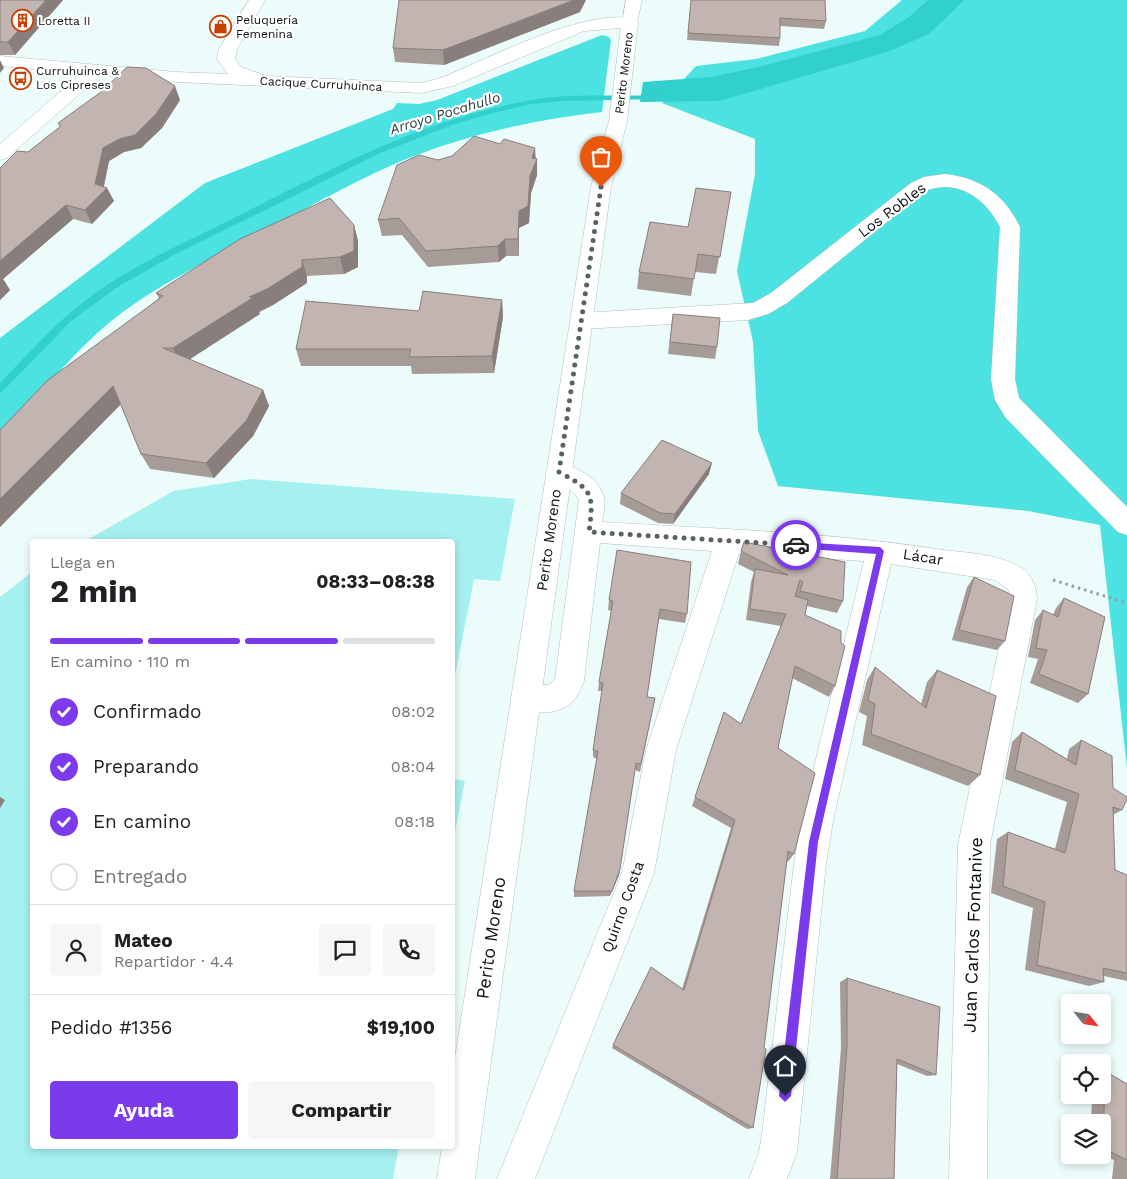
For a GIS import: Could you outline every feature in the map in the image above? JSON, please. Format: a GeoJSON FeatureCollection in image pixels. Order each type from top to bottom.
{"type":"FeatureCollection","features":[{"type":"Feature","properties":{"kind":"street"},"geometry":{"type":"LineString","coordinates":[[138,74],[179,71],[197,67],[218,58],[228,49],[257,0]]}},
{"type":"Feature","properties":{"kind":"street","name":"Perito Moreno"},"geometry":{"type":"LineString","coordinates":[[464,1178],[526,698],[602,178],[619,113],[634,0]]}},
{"type":"Feature","properties":{"kind":"street","name":"Cacique Curruhuinca"},"geometry":{"type":"LineString","coordinates":[[0,62],[138,74],[285,83],[406,88],[428,87],[447,82],[580,27],[603,23],[630,23]]}},
{"type":"Feature","properties":{"kind":"street"},"geometry":{"type":"LineString","coordinates":[[228,49],[226,59],[236,71],[248,76],[285,83]]}},
{"type":"Feature","properties":{"kind":"street"},"geometry":{"type":"LineString","coordinates":[[0,154],[96,70]]}},
{"type":"Feature","properties":{"kind":"street","name":"Los Robles"},"geometry":{"type":"LineString","coordinates":[[582,321],[735,314],[760,309],[779,298],[925,182],[942,179],[964,183],[983,194],[1004,214],[1010,227],[1003,380],[1007,400],[1015,412],[1127,524]]}},
{"type":"Feature","properties":{"kind":"street","name":"Perito Moreno"},"geometry":{"type":"LineString","coordinates":[[526,698],[546,700],[557,698],[568,685],[592,507],[590,494],[582,484],[559,472]]}},
{"type":"Feature","properties":{"kind":"street","name":"Lácar"},"geometry":{"type":"LineString","coordinates":[[589,532],[880,551],[995,569],[1016,578]]}},
{"type":"Feature","properties":{"kind":"street","name":"Quirno Costa"},"geometry":{"type":"LineString","coordinates":[[516,1179],[638,873],[661,750],[729,541]]}},
{"type":"Feature","properties":{"kind":"street"},"geometry":{"type":"LineString","coordinates":[[768,1179],[778,1152],[781,1134],[814,842],[880,551]]}},
{"type":"Feature","properties":{"kind":"street","name":"Juan Carlos Fontanive"},"geometry":{"type":"LineString","coordinates":[[968,1179],[973,853],[981,798],[1023,599],[1023,588],[1016,578]]}},
{"type":"Feature","properties":{"kind":"path"},"geometry":{"type":"LineString","coordinates":[[1016,578],[1036,576],[1047,578],[1127,602]]}},
{"type":"Feature","properties":{"kind":"shaded area"},"geometry":{"type":"Polygon","coordinates":[[[902,0],[1127,0],[1127,768],[1100,525],[1028,511],[778,486],[758,431],[753,342],[737,271],[755,174],[755,139],[662,103],[696,66],[756,59],[865,31],[902,0]]]}},
{"type":"Feature","properties":{"kind":"shaded area"},"geometry":{"type":"Polygon","coordinates":[[[928,0],[964,0],[929,34],[887,52],[719,101],[640,102],[643,82],[711,77],[754,68],[880,35],[909,17],[928,0]]]}},
{"type":"Feature","properties":{"kind":"shaded area"},"geometry":{"type":"Polygon","coordinates":[[[602,35],[609,37],[611,40],[602,112],[521,125],[441,146],[390,166],[355,183],[198,266],[126,309],[95,335],[53,379],[0,441],[0,338],[205,183],[393,109],[397,103],[419,104],[437,100],[602,35]]]}},
{"type":"Feature","properties":{"kind":"shaded area"},"geometry":{"type":"Polygon","coordinates":[[[251,479],[515,499],[500,581],[474,579],[455,676],[455,539],[89,539],[174,491],[251,479]]]}},
{"type":"Feature","properties":{"kind":"shaded area"},"geometry":{"type":"Polygon","coordinates":[[[30,574],[30,1149],[398,1149],[393,1179],[0,1179],[0,597],[30,574]]]}},
{"type":"Feature","properties":{"kind":"shaded area"},"geometry":{"type":"Polygon","coordinates":[[[455,779],[465,781],[455,832],[455,779]]]}},
{"type":"Feature","properties":{"kind":"building","name":"Loretta II"},"geometry":{"type":"Polygon","coordinates":[[[0,0],[46,0],[8,42],[0,42],[0,0]]]}},
{"type":"Feature","properties":{"kind":"building"},"geometry":{"type":"Polygon","coordinates":[[[399,0],[574,0],[443,50],[393,48],[399,0]]]}},
{"type":"Feature","properties":{"kind":"building"},"geometry":{"type":"Polygon","coordinates":[[[691,0],[825,0],[826,21],[780,18],[780,38],[688,33],[691,0]]]}},
{"type":"Feature","properties":{"kind":"building"},"geometry":{"type":"Polygon","coordinates":[[[127,67],[146,68],[175,86],[156,114],[135,135],[119,139],[103,148],[95,184],[107,188],[85,210],[66,205],[0,261],[0,168],[17,151],[28,152],[61,126],[58,123],[101,92],[127,67]]]}},
{"type":"Feature","properties":{"kind":"building"},"geometry":{"type":"Polygon","coordinates":[[[474,136],[500,144],[504,139],[535,148],[532,158],[537,159],[530,176],[528,206],[519,211],[518,239],[505,239],[498,246],[426,251],[399,218],[378,220],[397,165],[419,155],[438,160],[452,156],[474,136]]]}},
{"type":"Feature","properties":{"kind":"building"},"geometry":{"type":"Polygon","coordinates":[[[696,188],[731,192],[720,257],[698,254],[694,279],[639,272],[650,222],[688,227],[696,188]]]}},
{"type":"Feature","properties":{"kind":"building"},"geometry":{"type":"Polygon","coordinates":[[[330,198],[354,225],[354,251],[340,257],[302,260],[302,267],[267,289],[249,297],[254,297],[173,348],[163,348],[263,390],[246,421],[206,463],[141,454],[113,386],[0,499],[0,430],[48,380],[163,296],[156,293],[240,239],[330,198]]]}},
{"type":"Feature","properties":{"kind":"building"},"geometry":{"type":"Polygon","coordinates":[[[423,291],[502,300],[492,356],[409,357],[411,349],[296,349],[306,301],[419,311],[423,291]]]}},
{"type":"Feature","properties":{"kind":"building"},"geometry":{"type":"Polygon","coordinates":[[[673,314],[720,318],[717,347],[670,342],[673,314]]]}},
{"type":"Feature","properties":{"kind":"building"},"geometry":{"type":"Polygon","coordinates":[[[662,440],[712,463],[675,514],[660,513],[621,493],[662,440]]]}},
{"type":"Feature","properties":{"kind":"building"},"geometry":{"type":"Polygon","coordinates":[[[744,542],[845,562],[843,601],[800,591],[803,582],[800,580],[795,596],[808,600],[805,615],[841,631],[841,643],[845,646],[835,686],[795,666],[778,748],[815,773],[794,854],[788,851],[764,1048],[766,1049],[753,1128],[613,1045],[651,967],[684,990],[735,820],[695,797],[724,712],[741,724],[786,614],[750,609],[755,569],[788,575],[741,551],[744,542]]]}},
{"type":"Feature","properties":{"kind":"building"},"geometry":{"type":"Polygon","coordinates":[[[617,550],[691,562],[687,614],[660,609],[647,697],[655,698],[641,764],[636,763],[620,869],[612,891],[574,891],[598,751],[593,750],[603,683],[599,682],[613,601],[609,600],[617,550]]]}},
{"type":"Feature","properties":{"kind":"building"},"geometry":{"type":"Polygon","coordinates":[[[974,577],[1014,596],[1005,641],[959,630],[974,577]]]}},
{"type":"Feature","properties":{"kind":"building"},"geometry":{"type":"Polygon","coordinates":[[[1064,598],[1105,617],[1088,694],[1039,674],[1047,650],[1036,648],[1043,610],[1058,617],[1064,598]]]}},
{"type":"Feature","properties":{"kind":"building"},"geometry":{"type":"Polygon","coordinates":[[[875,667],[926,708],[937,670],[996,696],[980,775],[871,734],[875,704],[868,700],[875,667]]]}},
{"type":"Feature","properties":{"kind":"building"},"geometry":{"type":"Polygon","coordinates":[[[1022,732],[1076,765],[1081,740],[1112,756],[1113,788],[1127,797],[1122,810],[1113,807],[1115,870],[1127,875],[1127,973],[1103,968],[1104,982],[1037,965],[1045,902],[1003,886],[1008,832],[1065,853],[1079,794],[1015,770],[1022,732]]]}},
{"type":"Feature","properties":{"kind":"building"},"geometry":{"type":"Polygon","coordinates":[[[847,978],[940,1007],[936,1075],[897,1059],[894,1179],[837,1179],[847,1046],[847,978]]]}},
{"type":"Feature","properties":{"kind":"building"},"geometry":{"type":"Polygon","coordinates":[[[1111,1075],[1127,1084],[1127,1160],[1111,1152],[1111,1114],[1104,1114],[1104,1104],[1111,1104],[1111,1075]]]}},
{"type":"Feature","properties":{"kind":"waterway","name":"Arroyo Pocahullo"},"geometry":{"type":"LineString","coordinates":[[0,389],[66,320],[113,285],[171,253],[377,152],[452,122],[531,102],[577,98],[656,97]]}},
{"type":"Feature","properties":{"kind":"way so far"},"geometry":{"type":"LineString","coordinates":[[601,187],[559,472],[582,484],[590,494],[592,507],[589,532],[796,545]]}},
{"type":"Feature","properties":{"kind":"place","name":"Loretta II"},"geometry":{"type":"Point","coordinates":[22,21]}},
{"type":"Feature","properties":{"kind":"place","name":"Peluquería Femenina"},"geometry":{"type":"Point","coordinates":[220,27]}},
{"type":"Feature","properties":{"kind":"place","name":"Curruhuinca & Los Cipreses"},"geometry":{"type":"Point","coordinates":[20,78]}},
{"type":"Feature","properties":{"kind":"route"},"geometry":{"type":"LineString","coordinates":[[785,1096],[810,864],[822,803],[880,551],[796,545]]}}]}
